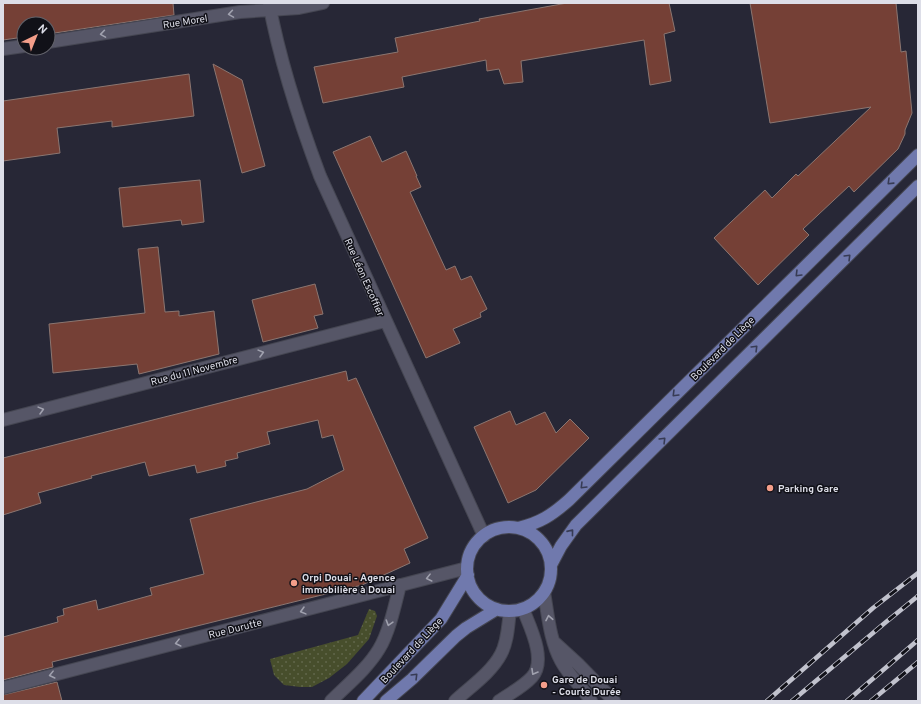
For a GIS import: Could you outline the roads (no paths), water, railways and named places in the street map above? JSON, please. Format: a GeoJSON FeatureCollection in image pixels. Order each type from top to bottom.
{"type":"FeatureCollection","features":[{"type":"Feature","properties":{"kind":"main road","name":"Boulevard de Liège"},"geometry":{"type":"LineString","coordinates":[[518,528],[541,521],[568,500],[918,155]]}},
{"type":"Feature","properties":{"kind":"main road"},"geometry":{"type":"LineString","coordinates":[[551,565],[561,546],[576,525],[918,186]]}},
{"type":"Feature","properties":{"kind":"main road"},"geometry":{"type":"LineString","coordinates":[[504,528],[518,528],[528,532],[542,544],[548,554],[551,565],[550,579],[544,592],[535,602],[523,609],[510,611],[497,609],[486,604],[477,596],[471,586],[467,572],[470,553],[478,541],[484,536],[504,528]]}},
{"type":"Feature","properties":{"kind":"main road","name":"Boulevard de Liège"},"geometry":{"type":"LineString","coordinates":[[363,701],[441,619],[467,572]]}},
{"type":"Feature","properties":{"kind":"main road","name":"Boulevard de Liège"},"geometry":{"type":"LineString","coordinates":[[386,701],[412,679],[456,636],[497,609]]}},
{"type":"Feature","properties":{"kind":"street","name":"Rue Morel"},"geometry":{"type":"LineString","coordinates":[[56,41],[240,12],[269,6],[299,8],[323,3]]}},
{"type":"Feature","properties":{"kind":"street","name":"Rue Léon Escoffier"},"geometry":{"type":"LineString","coordinates":[[269,6],[292,95],[318,170],[385,321],[484,536]]}},
{"type":"Feature","properties":{"kind":"street"},"geometry":{"type":"LineString","coordinates":[[3,49],[16,47]]}},
{"type":"Feature","properties":{"kind":"street","name":"Rue du 11 Novembre"},"geometry":{"type":"LineString","coordinates":[[3,420],[385,321]]}},
{"type":"Feature","properties":{"kind":"street","name":"Rue Durutte"},"geometry":{"type":"LineString","coordinates":[[3,688],[400,585],[467,572]]}},
{"type":"Feature","properties":{"kind":"street"},"geometry":{"type":"LineString","coordinates":[[331,701],[366,666],[379,649],[384,640],[400,585]]}},
{"type":"Feature","properties":{"kind":"street"},"geometry":{"type":"LineString","coordinates":[[544,592],[554,642],[560,660],[568,673],[591,701]]}},
{"type":"Feature","properties":{"kind":"street"},"geometry":{"type":"LineString","coordinates":[[499,701],[526,682],[536,670],[538,661],[534,636],[523,609]]}},
{"type":"Feature","properties":{"kind":"street"},"geometry":{"type":"LineString","coordinates":[[455,701],[490,668],[501,654],[507,632],[510,611]]}},
{"type":"Feature","properties":{"kind":"street"},"geometry":{"type":"LineString","coordinates":[[554,642],[614,701]]}},
{"type":"Feature","properties":{"kind":"railway"},"geometry":{"type":"LineString","coordinates":[[767,701],[873,608],[918,573]]}},
{"type":"Feature","properties":{"kind":"railway"},"geometry":{"type":"LineString","coordinates":[[792,701],[918,596]]}},
{"type":"Feature","properties":{"kind":"railway"},"geometry":{"type":"LineString","coordinates":[[847,701],[918,640]]}},
{"type":"Feature","properties":{"kind":"railway"},"geometry":{"type":"LineString","coordinates":[[871,701],[918,662]]}},
{"type":"Feature","properties":{"kind":"place","name":"Parking Gare"},"geometry":{"type":"Point","coordinates":[770,488]}},
{"type":"Feature","properties":{"kind":"place","name":"Orpi Douai - Agence immobilière à Douai"},"geometry":{"type":"Point","coordinates":[294,583]}},
{"type":"Feature","properties":{"kind":"place","name":"Gare de Douai - Courte Durée"},"geometry":{"type":"Point","coordinates":[544,685]}}]}
